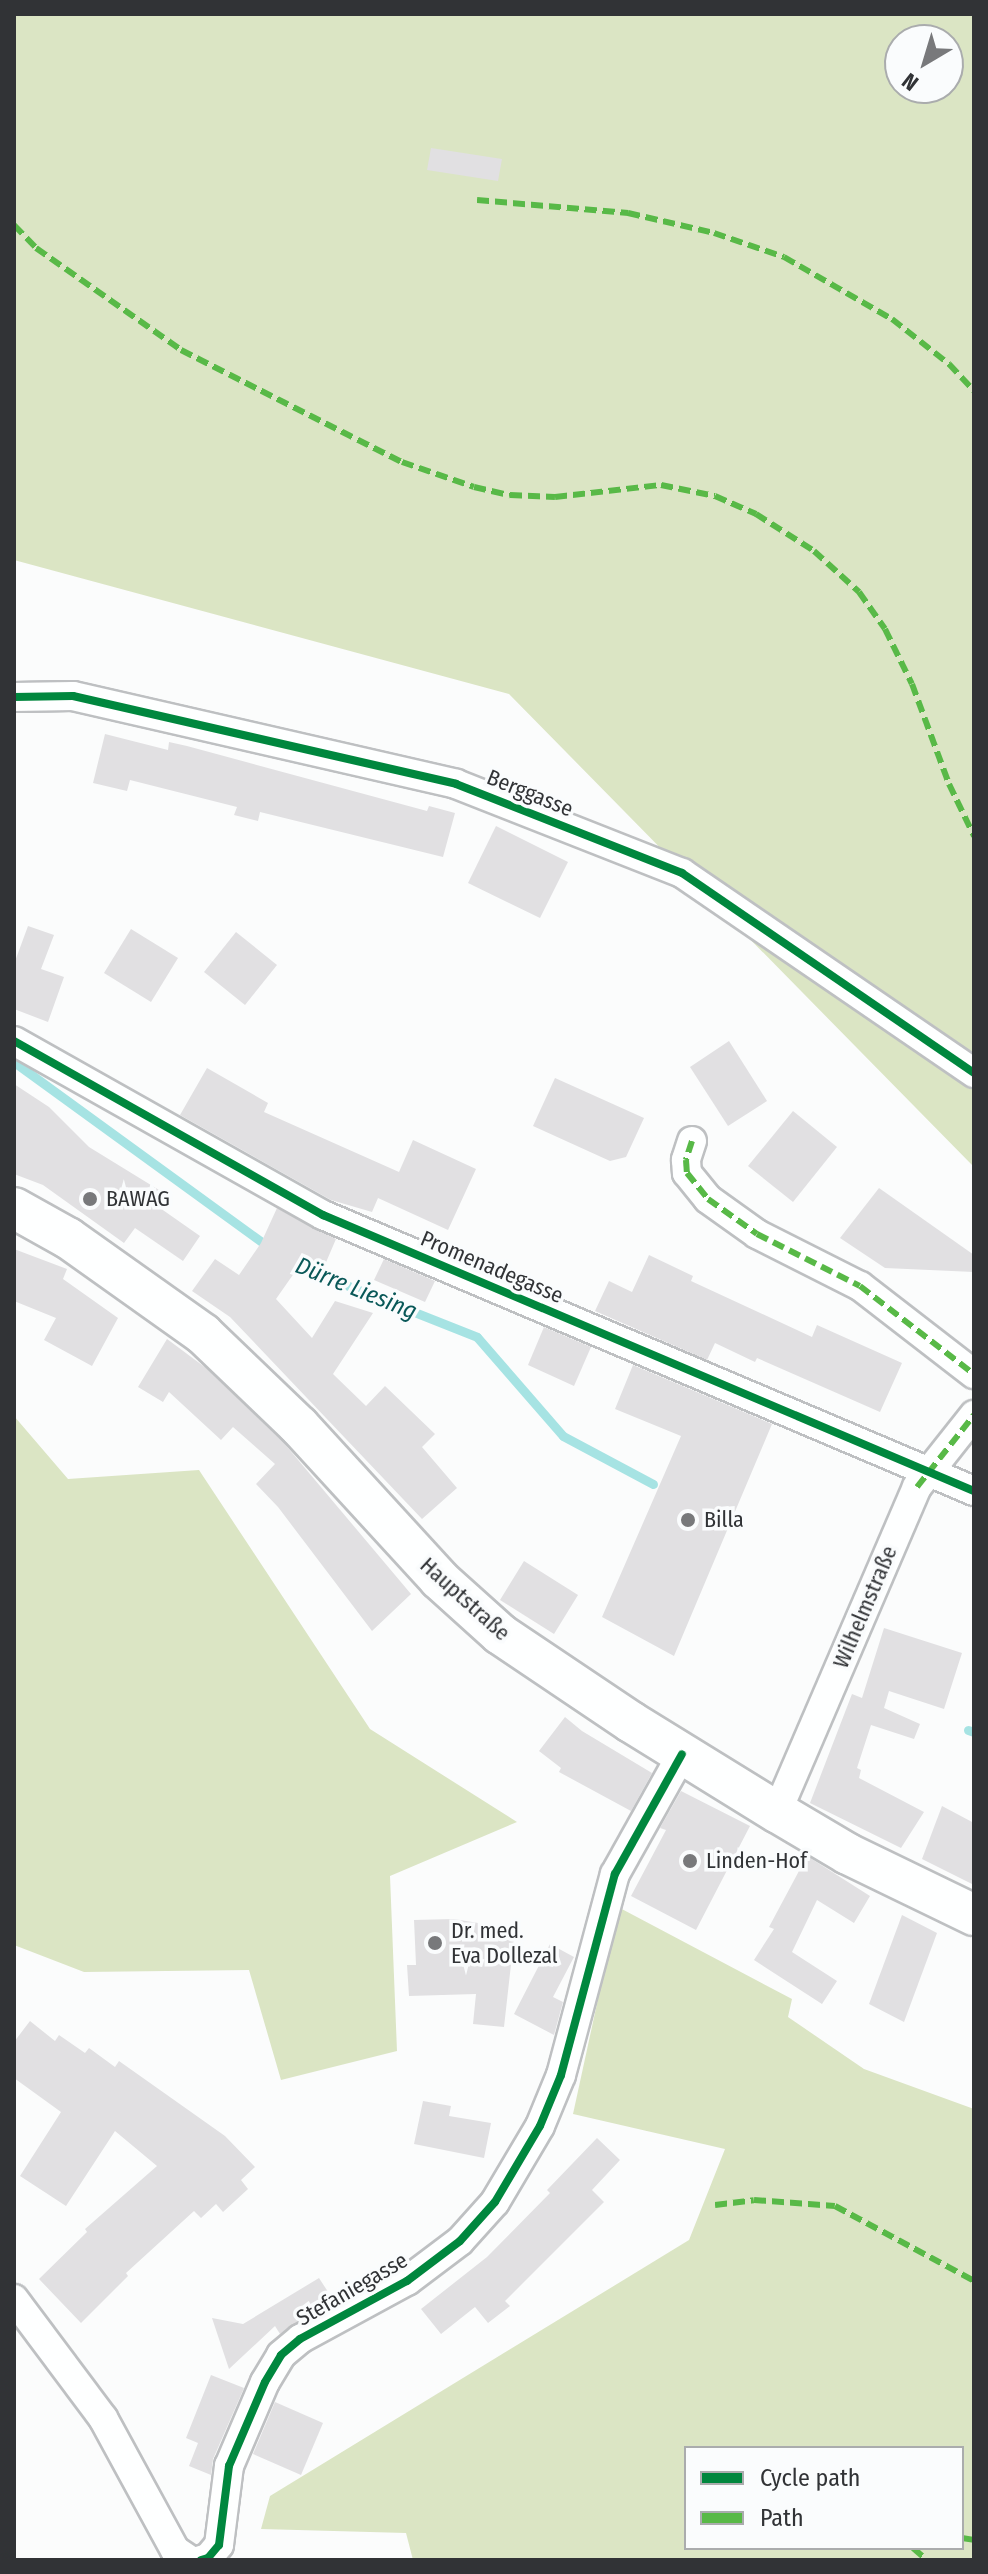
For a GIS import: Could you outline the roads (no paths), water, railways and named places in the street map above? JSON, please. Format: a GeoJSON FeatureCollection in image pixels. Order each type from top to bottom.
{"type":"FeatureCollection","features":[{"type":"Feature","properties":{"kind":"main road","name":"Hauptstraße"},"geometry":{"type":"LineString","coordinates":[[14,1208],[68,1238],[203,1334],[299,1426],[439,1579],[480,1617],[541,1663],[682,1754],[848,1854],[974,1915]]}},
{"type":"Feature","properties":{"kind":"street","name":"Berggasse"},"geometry":{"type":"LineString","coordinates":[[14,697],[73,696],[470,789],[682,873],[974,1073]]}},
{"type":"Feature","properties":{"kind":"street","name":"Promenadegasse"},"geometry":{"type":"LineString","coordinates":[[14,1041],[323,1215],[974,1491]]}},
{"type":"Feature","properties":{"kind":"street"},"geometry":{"type":"LineString","coordinates":[[692,1141],[686,1160],[687,1173],[708,1199],[757,1234],[860,1286],[974,1374]]}},
{"type":"Feature","properties":{"kind":"street","name":"Wilhelmstraße"},"geometry":{"type":"LineString","coordinates":[[777,1812],[917,1487],[974,1415]]}},
{"type":"Feature","properties":{"kind":"street","name":"Stefaniegasse"},"geometry":{"type":"LineString","coordinates":[[14,2299],[103,2418],[175,2550],[205,2559],[221,2541],[229,2466],[274,2365],[300,2339],[407,2281],[460,2241],[495,2202],[540,2126],[574,2030],[615,1874],[682,1754]]}},
{"type":"Feature","properties":{"kind":"waterway","name":"Dürre Liesing"},"geometry":{"type":"LineString","coordinates":[[14,1062],[270,1248]]}},
{"type":"Feature","properties":{"kind":"waterway","name":"Dürre Liesing"},"geometry":{"type":"LineString","coordinates":[[288,1262],[477,1337],[563,1436],[653,1484]]}},
{"type":"Feature","properties":{"kind":"waterway","name":"Dürre Liesing"},"geometry":{"type":"LineString","coordinates":[[968,1730],[974,1732]]}},
{"type":"Feature","properties":{"kind":"place","name":"BAWAG"},"geometry":{"type":"Point","coordinates":[90,1199]}},
{"type":"Feature","properties":{"kind":"place","name":"Billa"},"geometry":{"type":"Point","coordinates":[688,1520]}},
{"type":"Feature","properties":{"kind":"place","name":"Linden-Hof"},"geometry":{"type":"Point","coordinates":[690,1861]}},
{"type":"Feature","properties":{"kind":"place","name":"Dr. med. Eva Dollezal"},"geometry":{"type":"Point","coordinates":[435,1943]}}]}
